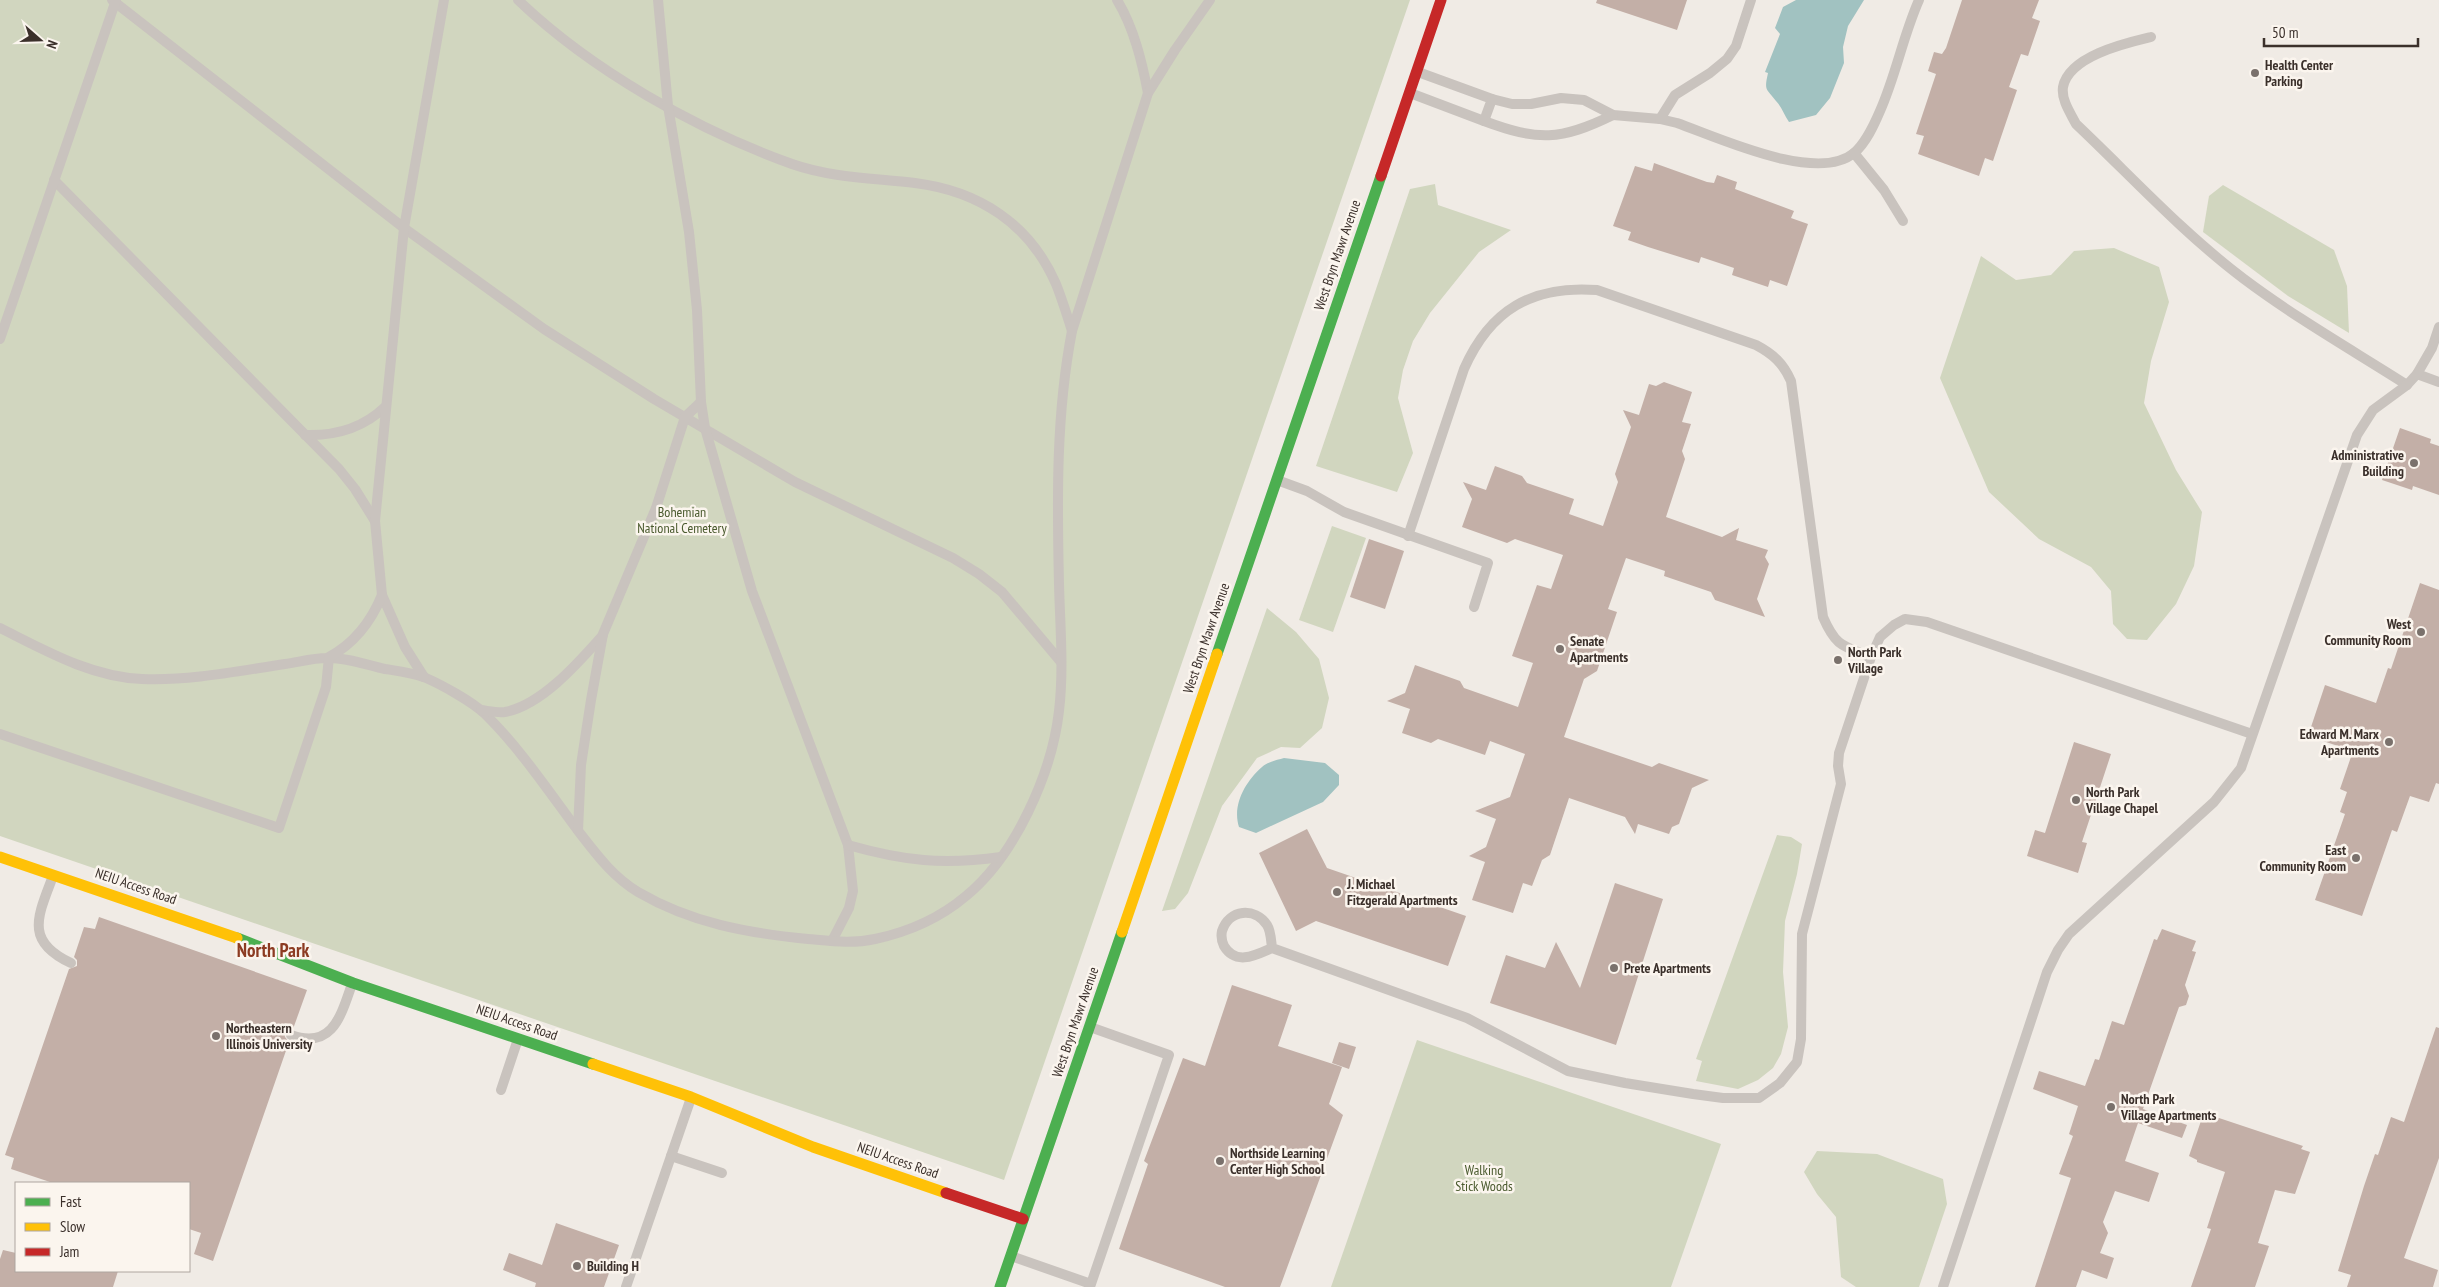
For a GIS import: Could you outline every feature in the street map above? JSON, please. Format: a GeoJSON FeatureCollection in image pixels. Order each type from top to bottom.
{"type":"FeatureCollection","features":[{"type":"Feature","properties":{"kind":"street","name":"West Bryn Mawr Avenue"},"geometry":{"type":"LineString","coordinates":[[1000,1287],[1442,0]]}},
{"type":"Feature","properties":{"kind":"street","name":"NEIU Access Road"},"geometry":{"type":"LineString","coordinates":[[0,857],[223,932],[353,982],[692,1097],[814,1147],[1022,1220]]}},
{"type":"Feature","properties":{"kind":"lane"},"geometry":{"type":"LineString","coordinates":[[0,339],[115,0],[404,228],[544,329],[685,418],[795,482],[953,558],[979,574],[1002,592],[1061,662]]}},
{"type":"Feature","properties":{"kind":"lane"},"geometry":{"type":"LineString","coordinates":[[424,677],[405,647],[382,595],[375,522],[404,228],[444,0]]}},
{"type":"Feature","properties":{"kind":"lane"},"geometry":{"type":"LineString","coordinates":[[518,0],[546,26],[605,68],[715,132],[795,165],[862,180],[916,184],[975,198],[1008,220],[1034,248],[1055,283],[1072,330]]}},
{"type":"Feature","properties":{"kind":"lane"},"geometry":{"type":"LineString","coordinates":[[658,0],[668,106],[689,232],[697,310],[701,402],[705,428],[752,591],[848,845],[853,892],[849,908],[832,941]]}},
{"type":"Feature","properties":{"kind":"lane"},"geometry":{"type":"LineString","coordinates":[[1117,0],[1139,56],[1148,93]]}},
{"type":"Feature","properties":{"kind":"lane"},"geometry":{"type":"LineString","coordinates":[[0,628],[61,658],[101,673],[137,680],[179,680],[329,658],[424,677],[482,710],[527,762],[604,864],[633,889],[671,910],[722,927],[768,935],[832,941],[858,942],[890,936],[928,922],[971,892],[1001,857],[1018,832],[1038,793],[1050,753],[1059,711],[1061,662],[1058,521],[1060,421],[1066,363],[1072,330],[1148,93],[1210,0]]}},
{"type":"Feature","properties":{"kind":"lane"},"geometry":{"type":"LineString","coordinates":[[1660,119],[1675,95],[1710,73],[1727,59],[1736,46],[1752,0]]}},
{"type":"Feature","properties":{"kind":"lane"},"geometry":{"type":"LineString","coordinates":[[1416,72],[1512,104],[1531,104],[1561,98],[1584,100],[1613,115],[1660,119],[1677,123],[1776,158],[1808,164],[1829,163],[1854,153],[1870,133],[1881,110],[1919,0]]}},
{"type":"Feature","properties":{"kind":"lane"},"geometry":{"type":"LineString","coordinates":[[2152,37],[2122,44],[2101,52],[2082,63],[2066,80],[2063,89],[2069,110],[2076,124],[2204,246],[2244,278],[2310,325],[2406,385]]}},
{"type":"Feature","properties":{"kind":"lane"},"geometry":{"type":"LineString","coordinates":[[1409,93],[1524,134],[1544,136],[1578,131],[1613,115]]}},
{"type":"Feature","properties":{"kind":"lane"},"geometry":{"type":"LineString","coordinates":[[1484,121],[1492,98]]}},
{"type":"Feature","properties":{"kind":"lane"},"geometry":{"type":"LineString","coordinates":[[1854,153],[1884,190],[1903,221]]}},
{"type":"Feature","properties":{"kind":"lane"},"geometry":{"type":"LineString","coordinates":[[54,180],[339,469],[355,489],[375,522]]}},
{"type":"Feature","properties":{"kind":"lane"},"geometry":{"type":"LineString","coordinates":[[1408,536],[1461,378],[1474,346],[1495,319],[1518,303],[1549,292],[1574,288],[1597,290],[1756,345],[1772,354],[1785,367],[1791,381],[1823,617],[1830,633],[1840,645],[1871,657]]}},
{"type":"Feature","properties":{"kind":"lane"},"geometry":{"type":"LineString","coordinates":[[1943,1287],[2046,972],[2069,934],[2214,802],[2240,768],[2357,435],[2374,410],[2417,374],[2432,348],[2439,327]]}},
{"type":"Feature","properties":{"kind":"lane"},"geometry":{"type":"LineString","coordinates":[[2417,374],[2439,382]]}},
{"type":"Feature","properties":{"kind":"lane"},"geometry":{"type":"LineString","coordinates":[[578,830],[582,765],[603,634],[656,508],[685,418],[701,402]]}},
{"type":"Feature","properties":{"kind":"lane"},"geometry":{"type":"LineString","coordinates":[[305,435],[323,436],[357,427],[372,420],[385,407]]}},
{"type":"Feature","properties":{"kind":"lane"},"geometry":{"type":"LineString","coordinates":[[1276,480],[1307,491],[1344,512],[1488,563],[1474,607]]}},
{"type":"Feature","properties":{"kind":"lane"},"geometry":{"type":"LineString","coordinates":[[329,658],[345,648],[366,626],[382,595]]}},
{"type":"Feature","properties":{"kind":"lane"},"geometry":{"type":"LineString","coordinates":[[1272,948],[1268,926],[1260,917],[1250,912],[1240,912],[1231,918],[1222,931],[1222,942],[1228,952],[1238,957],[1249,958],[1272,948],[1467,1018],[1568,1071],[1693,1094],[1723,1098],[1759,1098],[1780,1083],[1797,1062],[1801,1038],[1802,934],[1841,784],[1838,753],[1871,657],[1880,637],[1894,625],[1905,619],[1915,619],[2252,734]]}},
{"type":"Feature","properties":{"kind":"lane"},"geometry":{"type":"LineString","coordinates":[[482,710],[504,712],[530,701],[575,666],[603,634]]}},
{"type":"Feature","properties":{"kind":"lane"},"geometry":{"type":"LineString","coordinates":[[0,734],[279,828],[326,687],[329,658]]}},
{"type":"Feature","properties":{"kind":"lane"},"geometry":{"type":"LineString","coordinates":[[848,845],[885,855],[922,860],[961,862],[1001,857]]}},
{"type":"Feature","properties":{"kind":"lane"},"geometry":{"type":"LineString","coordinates":[[53,875],[42,906],[39,932],[44,944],[53,954],[71,963]]}},
{"type":"Feature","properties":{"kind":"lane"},"geometry":{"type":"LineString","coordinates":[[291,1035],[314,1039],[325,1035],[335,1024],[353,982]]}},
{"type":"Feature","properties":{"kind":"lane"},"geometry":{"type":"LineString","coordinates":[[1010,1256],[1091,1284],[1169,1055],[1089,1026]]}},
{"type":"Feature","properties":{"kind":"lane"},"geometry":{"type":"LineString","coordinates":[[501,1090],[518,1038]]}},
{"type":"Feature","properties":{"kind":"lane"},"geometry":{"type":"LineString","coordinates":[[626,1287],[692,1097]]}},
{"type":"Feature","properties":{"kind":"lane"},"geometry":{"type":"LineString","coordinates":[[671,1156],[722,1173]]}},
{"type":"Feature","properties":{"kind":"green space","name":"Bohemian National Cemetery"},"geometry":{"type":"Polygon","coordinates":[[[0,0],[1410,0],[1004,1180],[0,836],[0,0]]]}},
{"type":"Feature","properties":{"kind":"green space"},"geometry":{"type":"Polygon","coordinates":[[[1435,184],[1438,205],[1511,230],[1479,252],[1430,313],[1413,341],[1403,370],[1398,398],[1413,453],[1397,492],[1316,466],[1410,189],[1435,184]]]}},
{"type":"Feature","properties":{"kind":"green space"},"geometry":{"type":"Polygon","coordinates":[[[2223,185],[2334,250],[2347,286],[2349,333],[2288,296],[2203,232],[2209,196],[2223,185]]]}},
{"type":"Feature","properties":{"kind":"green space"},"geometry":{"type":"Polygon","coordinates":[[[2114,248],[2159,267],[2169,302],[2151,361],[2144,403],[2176,470],[2202,512],[2194,566],[2176,604],[2147,640],[2127,639],[2113,624],[2111,591],[2091,567],[2039,539],[1989,492],[1940,378],[1981,256],[2016,280],[2051,275],[2074,251],[2114,248]]]}},
{"type":"Feature","properties":{"kind":"green space"},"geometry":{"type":"Polygon","coordinates":[[[1332,526],[1366,538],[1333,632],[1299,620],[1332,526]]]}},
{"type":"Feature","properties":{"kind":"green space"},"geometry":{"type":"Polygon","coordinates":[[[1267,608],[1296,632],[1319,659],[1329,698],[1322,728],[1300,748],[1281,747],[1257,758],[1222,806],[1188,893],[1175,909],[1162,911],[1267,608]]]}},
{"type":"Feature","properties":{"kind":"green space"},"geometry":{"type":"Polygon","coordinates":[[[1777,835],[1791,837],[1802,844],[1797,874],[1785,921],[1783,972],[1788,1027],[1781,1054],[1773,1068],[1758,1080],[1738,1089],[1696,1081],[1702,1061],[1696,1059],[1777,835]]]}},
{"type":"Feature","properties":{"kind":"green space","name":"Walking Stick Woods"},"geometry":{"type":"Polygon","coordinates":[[[1417,1040],[1721,1144],[1671,1287],[1331,1287],[1417,1040]]]}},
{"type":"Feature","properties":{"kind":"green space"},"geometry":{"type":"Polygon","coordinates":[[[1817,1151],[1877,1154],[1943,1179],[1947,1204],[1919,1287],[1856,1287],[1841,1277],[1836,1217],[1817,1194],[1804,1172],[1817,1151]]]}},
{"type":"Feature","properties":{"kind":"water"},"geometry":{"type":"Polygon","coordinates":[[[1796,0],[1864,0],[1848,26],[1843,47],[1844,63],[1830,98],[1816,115],[1789,122],[1767,89],[1768,73],[1765,72],[1780,34],[1775,28],[1783,7],[1796,0]]]}},
{"type":"Feature","properties":{"kind":"water"},"geometry":{"type":"Polygon","coordinates":[[[1284,758],[1325,763],[1339,775],[1339,785],[1323,802],[1256,833],[1239,827],[1237,810],[1245,787],[1264,765],[1284,758]]]}},
{"type":"Feature","properties":{"kind":"building"},"geometry":{"type":"Polygon","coordinates":[[[1597,0],[1687,0],[1677,30],[1596,3],[1597,0]]]}},
{"type":"Feature","properties":{"kind":"building"},"geometry":{"type":"Polygon","coordinates":[[[1962,0],[2039,0],[2032,18],[2040,21],[2028,56],[2021,54],[2009,87],[2017,90],[1993,161],[1985,158],[1979,176],[1918,154],[1924,136],[1916,134],[1936,74],[1928,71],[1934,52],[1942,54],[1946,48],[1962,0]]]}},
{"type":"Feature","properties":{"kind":"building"},"geometry":{"type":"Polygon","coordinates":[[[1654,163],[1707,182],[1714,183],[1717,175],[1737,182],[1735,189],[1794,211],[1791,218],[1808,224],[1787,286],[1770,280],[1768,287],[1732,275],[1734,268],[1701,257],[1699,263],[1628,240],[1631,232],[1613,226],[1635,166],[1652,171],[1654,163]]]}},
{"type":"Feature","properties":{"kind":"building","name":"Senate Apartments"},"geometry":{"type":"Polygon","coordinates":[[[1664,382],[1692,392],[1682,422],[1691,424],[1682,451],[1685,459],[1666,517],[1722,537],[1739,528],[1736,540],[1768,550],[1765,557],[1769,564],[1757,599],[1765,617],[1715,600],[1711,592],[1664,576],[1665,571],[1626,558],[1608,609],[1617,612],[1597,671],[1584,679],[1564,737],[1652,767],[1659,763],[1709,780],[1692,788],[1679,824],[1672,827],[1669,834],[1638,824],[1635,834],[1625,817],[1569,798],[1550,855],[1542,860],[1532,886],[1523,883],[1513,913],[1472,900],[1485,862],[1469,856],[1486,847],[1496,819],[1475,811],[1510,797],[1525,754],[1490,741],[1485,755],[1438,739],[1431,743],[1402,733],[1410,709],[1387,701],[1405,693],[1415,665],[1460,681],[1464,688],[1518,707],[1533,663],[1512,656],[1537,585],[1551,589],[1563,555],[1515,539],[1507,543],[1462,527],[1472,499],[1463,482],[1486,490],[1495,466],[1522,476],[1527,483],[1574,499],[1569,514],[1603,526],[1618,482],[1615,474],[1631,427],[1623,410],[1639,415],[1649,384],[1656,386],[1664,382]]]}},
{"type":"Feature","properties":{"kind":"building","name":"Administrative Building"},"geometry":{"type":"Polygon","coordinates":[[[2400,428],[2431,439],[2430,443],[2439,446],[2439,495],[2413,486],[2412,490],[2382,480],[2400,428]]]}},
{"type":"Feature","properties":{"kind":"building"},"geometry":{"type":"Polygon","coordinates":[[[1369,539],[1404,551],[1385,609],[1350,597],[1369,539]]]}},
{"type":"Feature","properties":{"kind":"building"},"geometry":{"type":"Polygon","coordinates":[[[2420,583],[2439,590],[2439,784],[2436,783],[2429,802],[2410,796],[2397,832],[2392,830],[2362,916],[2315,900],[2345,814],[2340,812],[2347,792],[2340,789],[2353,751],[2308,736],[2325,685],[2376,703],[2388,668],[2391,669],[2420,583]]]}},
{"type":"Feature","properties":{"kind":"building","name":"North Park Village Chapel"},"geometry":{"type":"Polygon","coordinates":[[[2074,742],[2111,754],[2082,842],[2087,843],[2078,873],[2027,856],[2035,830],[2045,833],[2074,742]]]}},
{"type":"Feature","properties":{"kind":"building","name":"J. Michael Fitzgerald Apartments"},"geometry":{"type":"Polygon","coordinates":[[[1307,829],[1327,868],[1466,916],[1448,966],[1316,921],[1296,931],[1259,853],[1307,829]]]}},
{"type":"Feature","properties":{"kind":"building","name":"Prete Apartments"},"geometry":{"type":"Polygon","coordinates":[[[1615,883],[1663,899],[1616,1045],[1490,1003],[1506,955],[1545,968],[1556,942],[1580,988],[1615,883]]]}},
{"type":"Feature","properties":{"kind":"building"},"geometry":{"type":"Polygon","coordinates":[[[99,917],[307,990],[293,1029],[289,1029],[284,1033],[289,1042],[213,1261],[194,1254],[201,1233],[190,1229],[190,1182],[50,1182],[11,1169],[14,1158],[5,1155],[69,969],[77,966],[77,960],[74,957],[84,927],[95,929],[99,917]]]}},
{"type":"Feature","properties":{"kind":"building"},"geometry":{"type":"Polygon","coordinates":[[[2162,929],[2196,941],[2192,951],[2196,952],[2185,985],[2189,996],[2186,1005],[2179,1007],[2143,1109],[2187,1125],[2182,1138],[2138,1123],[2125,1161],[2159,1173],[2149,1202],[2115,1191],[2103,1222],[2108,1233],[2100,1253],[2114,1258],[2107,1279],[2082,1270],[2076,1287],[2035,1287],[2071,1178],[2059,1174],[2073,1136],[2069,1134],[2078,1106],[2033,1089],[2039,1071],[2085,1086],[2095,1059],[2099,1060],[2112,1021],[2124,1025],[2154,939],[2157,940],[2162,929]]]}},
{"type":"Feature","properties":{"kind":"building"},"geometry":{"type":"Polygon","coordinates":[[[1232,985],[1292,1005],[1278,1046],[1342,1067],[1329,1104],[1343,1115],[1280,1287],[1225,1287],[1119,1249],[1148,1164],[1144,1161],[1183,1058],[1205,1066],[1232,985]]]}},
{"type":"Feature","properties":{"kind":"building"},"geometry":{"type":"Polygon","coordinates":[[[2436,1027],[2439,1028],[2439,1158],[2404,1258],[2438,1270],[2433,1287],[2347,1287],[2351,1275],[2338,1271],[2364,1186],[2375,1154],[2378,1155],[2391,1117],[2404,1122],[2436,1027]]]}},
{"type":"Feature","properties":{"kind":"building"},"geometry":{"type":"Polygon","coordinates":[[[1339,1042],[1356,1047],[1349,1069],[1332,1063],[1339,1042]]]}},
{"type":"Feature","properties":{"kind":"building"},"geometry":{"type":"Polygon","coordinates":[[[2203,1115],[2213,1118],[2213,1116],[2303,1146],[2301,1149],[2310,1152],[2295,1194],[2275,1190],[2258,1243],[2269,1246],[2255,1287],[2191,1287],[2211,1229],[2207,1228],[2225,1172],[2197,1162],[2197,1160],[2189,1156],[2203,1115]]]}},
{"type":"Feature","properties":{"kind":"building","name":"Building H"},"geometry":{"type":"Polygon","coordinates":[[[556,1223],[619,1245],[604,1287],[535,1287],[536,1283],[503,1270],[509,1253],[542,1265],[556,1223]]]}},
{"type":"Feature","properties":{"kind":"building"},"geometry":{"type":"Polygon","coordinates":[[[3,1250],[15,1253],[15,1272],[118,1272],[113,1287],[0,1287],[0,1259],[3,1250]]]}},
{"type":"Feature","properties":{"kind":"traffic: fast"},"geometry":{"type":"LineString","coordinates":[[1217,654],[1381,176]]}},
{"type":"Feature","properties":{"kind":"traffic: fast"},"geometry":{"type":"LineString","coordinates":[[1000,1287],[1122,932]]}},
{"type":"Feature","properties":{"kind":"traffic: fast"},"geometry":{"type":"LineString","coordinates":[[237,938],[353,983],[593,1064]]}},
{"type":"Feature","properties":{"kind":"traffic: slow"},"geometry":{"type":"LineString","coordinates":[[1122,932],[1217,654]]}},
{"type":"Feature","properties":{"kind":"traffic: slow"},"geometry":{"type":"LineString","coordinates":[[0,857],[237,938]]}},
{"type":"Feature","properties":{"kind":"traffic: slow"},"geometry":{"type":"LineString","coordinates":[[593,1064],[691,1097],[813,1147],[946,1193]]}},
{"type":"Feature","properties":{"kind":"traffic: jam"},"geometry":{"type":"LineString","coordinates":[[1381,176],[1441,0]]}},
{"type":"Feature","properties":{"kind":"traffic: jam"},"geometry":{"type":"LineString","coordinates":[[946,1193],[1023,1219]]}},
{"type":"Feature","properties":{"kind":"place","name":"Health Center Parking"},"geometry":{"type":"Point","coordinates":[2255,73]}},
{"type":"Feature","properties":{"kind":"place","name":"Administrative Building"},"geometry":{"type":"Point","coordinates":[2414,463]}},
{"type":"Feature","properties":{"kind":"place","name":"West Community Room"},"geometry":{"type":"Point","coordinates":[2421,632]}},
{"type":"Feature","properties":{"kind":"place","name":"Senate Apartments"},"geometry":{"type":"Point","coordinates":[1560,649]}},
{"type":"Feature","properties":{"kind":"place","name":"North Park Village"},"geometry":{"type":"Point","coordinates":[1838,660]}},
{"type":"Feature","properties":{"kind":"place","name":"Edward M. Marx Apartments"},"geometry":{"type":"Point","coordinates":[2389,742]}},
{"type":"Feature","properties":{"kind":"place","name":"North Park Village Chapel"},"geometry":{"type":"Point","coordinates":[2076,800]}},
{"type":"Feature","properties":{"kind":"place","name":"East Community Room"},"geometry":{"type":"Point","coordinates":[2356,858]}},
{"type":"Feature","properties":{"kind":"place","name":"J. Michael Fitzgerald Apartments"},"geometry":{"type":"Point","coordinates":[1337,892]}},
{"type":"Feature","properties":{"kind":"place","name":"Prete Apartments"},"geometry":{"type":"Point","coordinates":[1614,968]}},
{"type":"Feature","properties":{"kind":"place","name":"Northeastern Illinois University"},"geometry":{"type":"Point","coordinates":[216,1036]}},
{"type":"Feature","properties":{"kind":"place","name":"North Park Village Apartments"},"geometry":{"type":"Point","coordinates":[2111,1107]}},
{"type":"Feature","properties":{"kind":"place","name":"Northside Learning Center High School"},"geometry":{"type":"Point","coordinates":[1220,1161]}},
{"type":"Feature","properties":{"kind":"place","name":"Building H"},"geometry":{"type":"Point","coordinates":[577,1266]}},
{"type":"Feature","properties":{"kind":"district","name":"North Park"},"geometry":{"type":"Point","coordinates":[273,950]}}]}
